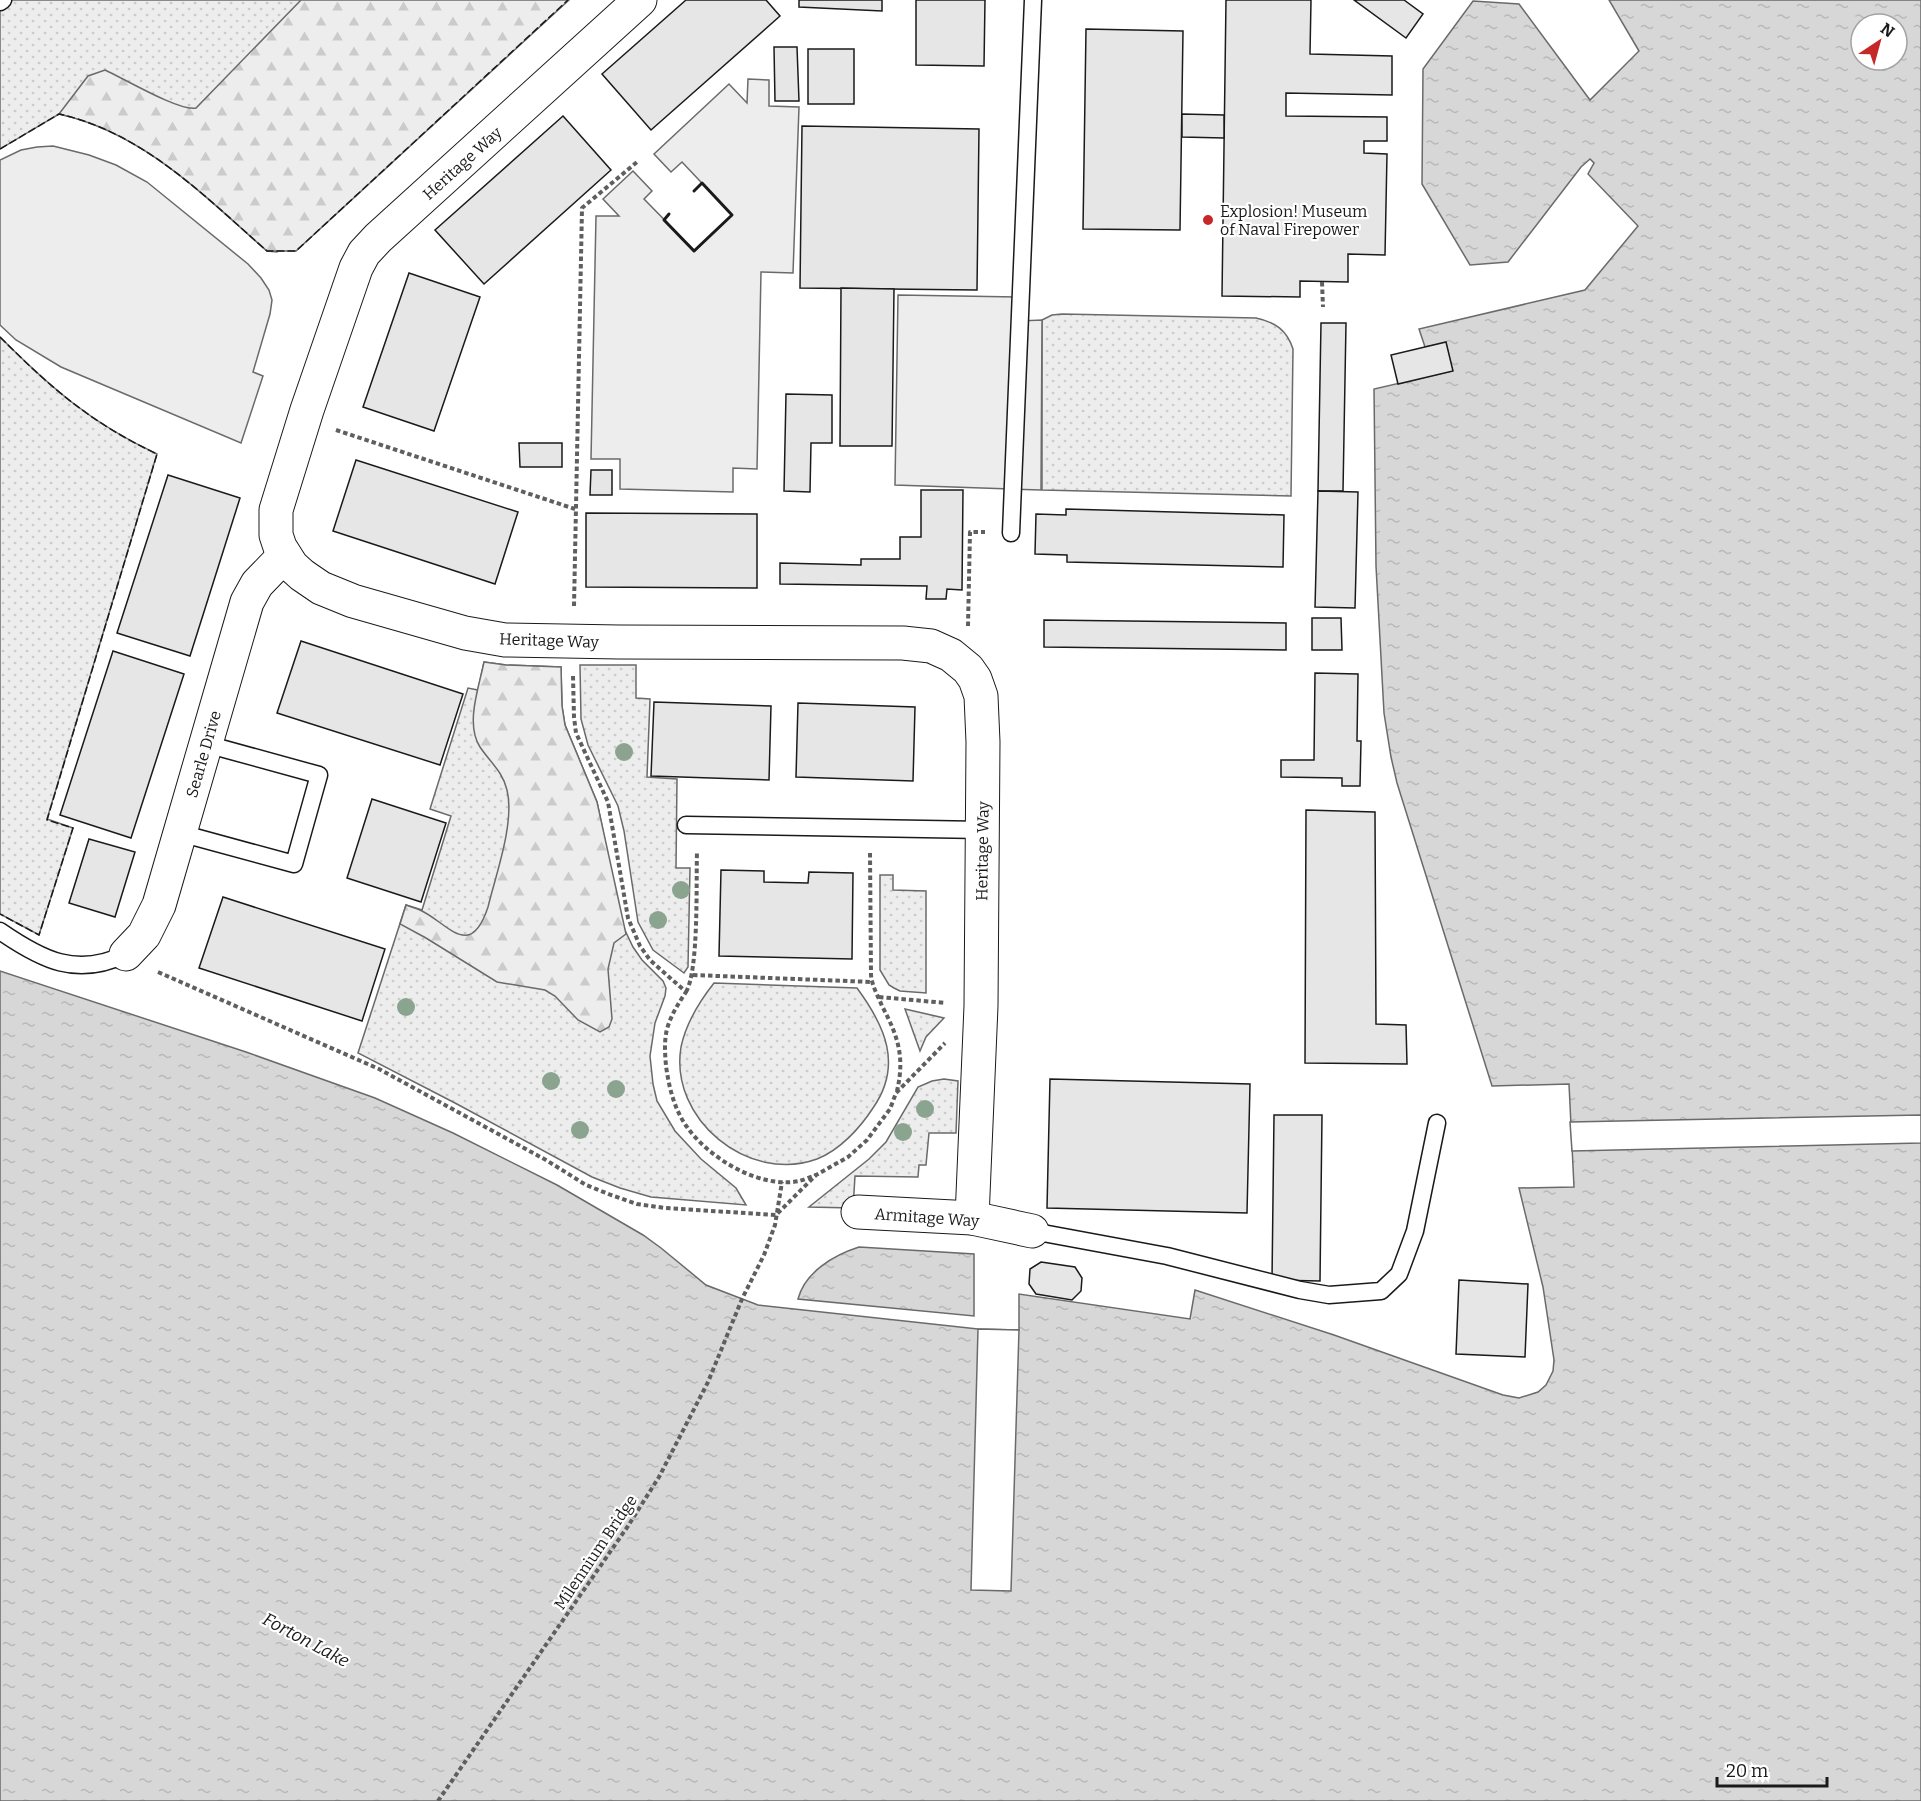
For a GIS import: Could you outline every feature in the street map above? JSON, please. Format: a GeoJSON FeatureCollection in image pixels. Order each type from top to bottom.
{"type":"FeatureCollection","features":[{"type":"Feature","properties":{"kind":"street","name":"Heritage Way"},"geometry":{"type":"LineString","coordinates":[[640,0],[369,246],[356,268],[303,420],[276,510],[276,535],[284,556],[302,575],[336,595],[465,633],[505,640],[574,628],[630,642],[903,643],[931,646],[960,661],[975,678],[981,696],[983,742],[981,1006],[972,1218]]}},
{"type":"Feature","properties":{"kind":"street","name":"Searle Drive"},"geometry":{"type":"LineString","coordinates":[[124,955],[144,935],[155,916],[247,602],[257,584],[284,556]]}},
{"type":"Feature","properties":{"kind":"street","name":"Armitage Way"},"geometry":{"type":"LineString","coordinates":[[858,1212],[972,1218],[1032,1232]]}},
{"type":"Feature","properties":{"kind":"lane"},"geometry":{"type":"LineString","coordinates":[[1011,533],[1033,0]]}},
{"type":"Feature","properties":{"kind":"lane"},"geometry":{"type":"LineString","coordinates":[[180,833],[294,864],[319,775],[206,744]]}},
{"type":"Feature","properties":{"kind":"lane"},"geometry":{"type":"LineString","coordinates":[[692,825],[982,830]]}},
{"type":"Feature","properties":{"kind":"lane"},"geometry":{"type":"LineString","coordinates":[[0,931],[40,956],[65,964],[93,966],[124,955]]}},
{"type":"Feature","properties":{"kind":"lane"},"geometry":{"type":"LineString","coordinates":[[1032,1232],[1167,1256],[1310,1292],[1329,1295],[1381,1291],[1400,1274],[1415,1232],[1437,1123]]}},
{"type":"Feature","properties":{"kind":"path"},"geometry":{"type":"LineString","coordinates":[[637,162],[582,208],[573,697],[576,733],[608,802],[628,918],[640,946],[650,960],[686,992]]}},
{"type":"Feature","properties":{"kind":"path"},"geometry":{"type":"LineString","coordinates":[[1323,282],[1323,307]]}},
{"type":"Feature","properties":{"kind":"path"},"geometry":{"type":"LineString","coordinates":[[303,420],[575,508]]}},
{"type":"Feature","properties":{"kind":"path"},"geometry":{"type":"LineString","coordinates":[[968,669],[970,532],[1011,533]]}},
{"type":"Feature","properties":{"kind":"path"},"geometry":{"type":"LineString","coordinates":[[692,825],[693,975],[690,986],[671,1017],[666,1039],[669,1082],[679,1113],[692,1133],[723,1160],[748,1174],[782,1182],[799,1181],[816,1175],[848,1157],[867,1140],[890,1109],[896,1093],[901,1069],[899,1044],[872,982],[870,829]]}},
{"type":"Feature","properties":{"kind":"path"},"geometry":{"type":"LineString","coordinates":[[124,955],[379,1069],[546,1160],[586,1185],[637,1204],[776,1215],[816,1175]]}},
{"type":"Feature","properties":{"kind":"path"},"geometry":{"type":"LineString","coordinates":[[693,975],[872,982]]}},
{"type":"Feature","properties":{"kind":"path"},"geometry":{"type":"LineString","coordinates":[[878,997],[981,1006]]}},
{"type":"Feature","properties":{"kind":"path"},"geometry":{"type":"LineString","coordinates":[[896,1093],[981,1006]]}},
{"type":"Feature","properties":{"kind":"path","name":"Milennium Bridge"},"geometry":{"type":"LineString","coordinates":[[438,1801],[628,1526],[659,1477],[708,1382],[742,1299],[764,1256],[776,1215],[782,1182]]}},
{"type":"Feature","properties":{"kind":"green space"},"geometry":{"type":"Polygon","coordinates":[[[0,0],[568,0],[277,252],[267,251],[196,188],[146,151],[90,123],[59,114],[0,149],[0,0]]]}},
{"type":"Feature","properties":{"kind":"green space"},"geometry":{"type":"Polygon","coordinates":[[[301,0],[569,0],[296,251],[267,251],[196,188],[146,151],[90,123],[59,114],[88,76],[105,70],[165,100],[188,108],[196,108],[301,0]]]}},
{"type":"Feature","properties":{"kind":"green space"},"geometry":{"type":"Polygon","coordinates":[[[1052,315],[1256,318],[1279,328],[1284,332],[1293,349],[1291,496],[1042,490],[1042,320],[1052,315]]]}},
{"type":"Feature","properties":{"kind":"green space"},"geometry":{"type":"Polygon","coordinates":[[[0,337],[73,403],[112,430],[157,454],[47,819],[73,828],[39,935],[0,914],[0,337]]]}},
{"type":"Feature","properties":{"kind":"green space"},"geometry":{"type":"Polygon","coordinates":[[[484,662],[561,667],[565,725],[597,802],[622,924],[633,947],[642,960],[663,981],[666,988],[655,1023],[650,1056],[657,1101],[675,1131],[701,1159],[736,1188],[746,1205],[651,1197],[620,1188],[592,1177],[358,1053],[406,905],[422,910],[451,816],[430,809],[468,688],[478,690],[484,662]]]}},
{"type":"Feature","properties":{"kind":"green space"},"geometry":{"type":"Polygon","coordinates":[[[484,662],[561,667],[565,725],[597,802],[626,934],[614,943],[608,969],[612,1019],[609,1027],[600,1032],[578,1020],[555,996],[545,990],[497,982],[400,924],[406,905],[420,910],[457,934],[466,935],[474,932],[488,907],[507,832],[509,803],[502,778],[480,747],[474,728],[474,705],[484,662]]]}},
{"type":"Feature","properties":{"kind":"green space"},"geometry":{"type":"Polygon","coordinates":[[[580,665],[636,665],[636,698],[650,699],[647,777],[677,779],[676,868],[690,868],[688,967],[684,973],[653,950],[638,922],[618,806],[588,745],[581,719],[580,665]]]}},
{"type":"Feature","properties":{"kind":"green space"},"geometry":{"type":"Polygon","coordinates":[[[880,875],[893,875],[893,890],[926,891],[926,993],[900,991],[894,988],[889,985],[880,970],[880,875]]]}},
{"type":"Feature","properties":{"kind":"green space"},"geometry":{"type":"Polygon","coordinates":[[[714,983],[857,988],[876,1017],[882,1031],[889,1061],[887,1076],[882,1092],[868,1116],[849,1138],[834,1150],[817,1159],[791,1164],[765,1162],[740,1154],[719,1139],[701,1121],[687,1098],[681,1074],[681,1047],[694,1013],[714,983]]]}},
{"type":"Feature","properties":{"kind":"green space"},"geometry":{"type":"Polygon","coordinates":[[[905,1009],[944,1018],[926,1037],[920,1051],[905,1009]]]}},
{"type":"Feature","properties":{"kind":"green space"},"geometry":{"type":"Polygon","coordinates":[[[944,1079],[958,1081],[956,1133],[929,1133],[926,1165],[919,1165],[918,1177],[855,1176],[853,1208],[809,1207],[869,1159],[886,1142],[918,1087],[944,1079]]]}},
{"type":"Feature","properties":{"kind":"shaded area"},"geometry":{"type":"Polygon","coordinates":[[[748,79],[769,80],[769,106],[799,107],[793,273],[761,272],[757,469],[733,468],[733,492],[620,489],[620,459],[591,459],[596,216],[619,216],[603,199],[633,171],[652,191],[644,199],[695,251],[732,215],[682,162],[671,172],[654,154],[729,84],[747,103],[748,79]]]}},
{"type":"Feature","properties":{"kind":"shaded area"},"geometry":{"type":"Polygon","coordinates":[[[53,146],[116,165],[147,182],[248,264],[269,290],[272,300],[270,314],[253,372],[263,376],[241,443],[61,367],[16,340],[0,325],[0,160],[21,150],[53,146]]]}},
{"type":"Feature","properties":{"kind":"shaded area"},"geometry":{"type":"Polygon","coordinates":[[[898,295],[1021,297],[1020,321],[1042,320],[1041,490],[895,485],[898,295]]]}},
{"type":"Feature","properties":{"kind":"water","name":"Forton Lake"},"geometry":{"type":"Polygon","coordinates":[[[1609,0],[1921,0],[1921,1801],[0,1801],[0,971],[246,1052],[375,1098],[453,1133],[557,1185],[643,1235],[706,1285],[758,1305],[978,1329],[1019,1330],[1019,1294],[1190,1319],[1195,1290],[1334,1335],[1503,1395],[1519,1398],[1538,1392],[1546,1385],[1553,1371],[1554,1360],[1543,1287],[1519,1188],[1574,1187],[1569,1084],[1492,1086],[1397,783],[1384,713],[1376,566],[1374,389],[1452,371],[1446,343],[1425,347],[1419,329],[1585,290],[1638,226],[1588,174],[1594,163],[1590,159],[1581,167],[1508,262],[1470,265],[1422,184],[1423,69],[1473,1],[1519,4],[1590,100],[1639,51],[1609,0]]]}},
{"type":"Feature","properties":{"kind":"water"},"geometry":{"type":"Polygon","coordinates":[[[859,1247],[974,1254],[974,1316],[798,1299],[807,1281],[822,1266],[859,1247]]]}},
{"type":"Feature","properties":{"kind":"pier"},"geometry":{"type":"Polygon","coordinates":[[[1921,1115],[1921,1143],[1572,1151],[1570,1122],[1921,1115]]]}},
{"type":"Feature","properties":{"kind":"pier"},"geometry":{"type":"Polygon","coordinates":[[[978,1329],[1019,1330],[1011,1591],[971,1590],[978,1329]]]}},
{"type":"Feature","properties":{"kind":"building"},"geometry":{"type":"Polygon","coordinates":[[[686,0],[766,0],[780,16],[651,130],[602,74],[686,0]]]}},
{"type":"Feature","properties":{"kind":"building"},"geometry":{"type":"Polygon","coordinates":[[[799,0],[882,0],[882,11],[799,7],[799,0]]]}},
{"type":"Feature","properties":{"kind":"building"},"geometry":{"type":"Polygon","coordinates":[[[916,0],[985,0],[984,66],[916,65],[916,0]]]}},
{"type":"Feature","properties":{"kind":"building"},"geometry":{"type":"Polygon","coordinates":[[[1226,0],[1311,0],[1310,54],[1392,56],[1392,95],[1286,93],[1286,116],[1387,117],[1387,141],[1364,141],[1364,153],[1387,154],[1385,255],[1348,254],[1348,282],[1300,281],[1300,297],[1222,296],[1226,0]]]}},
{"type":"Feature","properties":{"kind":"building"},"geometry":{"type":"Polygon","coordinates":[[[1354,0],[1404,0],[1423,14],[1406,38],[1354,0]]]}},
{"type":"Feature","properties":{"kind":"building"},"geometry":{"type":"Polygon","coordinates":[[[1086,29],[1183,31],[1180,230],[1083,229],[1086,29]]]}},
{"type":"Feature","properties":{"kind":"building"},"geometry":{"type":"Polygon","coordinates":[[[774,47],[797,47],[799,101],[775,101],[774,47]]]}},
{"type":"Feature","properties":{"kind":"building"},"geometry":{"type":"Polygon","coordinates":[[[808,49],[854,49],[854,104],[808,104],[808,49]]]}},
{"type":"Feature","properties":{"kind":"building"},"geometry":{"type":"Polygon","coordinates":[[[1182,114],[1224,115],[1224,138],[1182,137],[1182,114]]]}},
{"type":"Feature","properties":{"kind":"building"},"geometry":{"type":"Polygon","coordinates":[[[563,116],[611,170],[484,284],[435,230],[563,116]]]}},
{"type":"Feature","properties":{"kind":"building"},"geometry":{"type":"Polygon","coordinates":[[[802,126],[979,129],[977,290],[800,288],[802,126]]]}},
{"type":"Feature","properties":{"kind":"building"},"geometry":{"type":"Polygon","coordinates":[[[409,273],[480,297],[434,431],[363,407],[409,273]]]}},
{"type":"Feature","properties":{"kind":"building"},"geometry":{"type":"Polygon","coordinates":[[[841,288],[894,289],[892,446],[840,446],[841,288]]]}},
{"type":"Feature","properties":{"kind":"building"},"geometry":{"type":"Polygon","coordinates":[[[1321,323],[1346,323],[1343,491],[1318,491],[1321,323]]]}},
{"type":"Feature","properties":{"kind":"building"},"geometry":{"type":"Polygon","coordinates":[[[1446,342],[1453,371],[1398,384],[1391,355],[1446,342]]]}},
{"type":"Feature","properties":{"kind":"building"},"geometry":{"type":"Polygon","coordinates":[[[786,394],[832,395],[832,443],[811,443],[810,492],[784,491],[786,394]]]}},
{"type":"Feature","properties":{"kind":"building"},"geometry":{"type":"Polygon","coordinates":[[[519,443],[562,443],[562,467],[520,467],[519,443]]]}},
{"type":"Feature","properties":{"kind":"building"},"geometry":{"type":"Polygon","coordinates":[[[356,460],[518,512],[495,584],[333,531],[356,460]]]}},
{"type":"Feature","properties":{"kind":"building"},"geometry":{"type":"Polygon","coordinates":[[[591,470],[612,470],[612,495],[590,495],[591,470]]]}},
{"type":"Feature","properties":{"kind":"building"},"geometry":{"type":"Polygon","coordinates":[[[168,475],[240,498],[190,656],[117,633],[168,475]]]}},
{"type":"Feature","properties":{"kind":"building"},"geometry":{"type":"Polygon","coordinates":[[[921,490],[963,490],[962,590],[947,589],[946,599],[926,599],[927,586],[780,584],[780,563],[861,565],[861,559],[900,559],[900,537],[921,537],[921,490]]]}},
{"type":"Feature","properties":{"kind":"building"},"geometry":{"type":"Polygon","coordinates":[[[1318,491],[1358,492],[1355,608],[1315,607],[1318,491]]]}},
{"type":"Feature","properties":{"kind":"building"},"geometry":{"type":"Polygon","coordinates":[[[1066,509],[1284,515],[1283,567],[1067,562],[1067,555],[1035,554],[1036,514],[1066,515],[1066,509]]]}},
{"type":"Feature","properties":{"kind":"building"},"geometry":{"type":"Polygon","coordinates":[[[586,513],[757,514],[757,588],[586,587],[586,513]]]}},
{"type":"Feature","properties":{"kind":"building"},"geometry":{"type":"Polygon","coordinates":[[[1312,618],[1341,618],[1342,650],[1312,650],[1312,618]]]}},
{"type":"Feature","properties":{"kind":"building"},"geometry":{"type":"Polygon","coordinates":[[[1044,620],[1286,623],[1286,650],[1044,647],[1044,620]]]}},
{"type":"Feature","properties":{"kind":"building"},"geometry":{"type":"Polygon","coordinates":[[[301,641],[463,694],[440,765],[277,713],[301,641]]]}},
{"type":"Feature","properties":{"kind":"building"},"geometry":{"type":"Polygon","coordinates":[[[113,651],[184,674],[131,838],[60,815],[113,651]]]}},
{"type":"Feature","properties":{"kind":"building"},"geometry":{"type":"Polygon","coordinates":[[[1315,673],[1358,674],[1357,741],[1361,741],[1360,786],[1342,786],[1342,778],[1281,777],[1281,760],[1314,760],[1315,673]]]}},
{"type":"Feature","properties":{"kind":"building"},"geometry":{"type":"Polygon","coordinates":[[[654,702],[771,706],[769,780],[651,776],[654,702]]]}},
{"type":"Feature","properties":{"kind":"building"},"geometry":{"type":"Polygon","coordinates":[[[798,703],[915,707],[913,781],[796,777],[798,703]]]}},
{"type":"Feature","properties":{"kind":"building"},"geometry":{"type":"Polygon","coordinates":[[[372,799],[446,823],[421,902],[347,878],[372,799]]]}},
{"type":"Feature","properties":{"kind":"building"},"geometry":{"type":"Polygon","coordinates":[[[1306,810],[1375,812],[1376,1024],[1406,1025],[1407,1064],[1305,1063],[1306,810]]]}},
{"type":"Feature","properties":{"kind":"building"},"geometry":{"type":"Polygon","coordinates":[[[89,839],[135,852],[115,917],[69,903],[89,839]]]}},
{"type":"Feature","properties":{"kind":"building"},"geometry":{"type":"Polygon","coordinates":[[[721,870],[764,871],[764,882],[808,883],[809,872],[853,873],[852,959],[719,956],[721,870]]]}},
{"type":"Feature","properties":{"kind":"building"},"geometry":{"type":"Polygon","coordinates":[[[223,897],[385,949],[362,1021],[199,968],[223,897]]]}},
{"type":"Feature","properties":{"kind":"building"},"geometry":{"type":"Polygon","coordinates":[[[1050,1079],[1250,1084],[1247,1213],[1047,1208],[1050,1079]]]}},
{"type":"Feature","properties":{"kind":"building"},"geometry":{"type":"Polygon","coordinates":[[[1274,1115],[1322,1115],[1320,1281],[1272,1280],[1274,1115]]]}},
{"type":"Feature","properties":{"kind":"building"},"geometry":{"type":"Polygon","coordinates":[[[1041,1262],[1075,1267],[1082,1278],[1081,1291],[1072,1300],[1036,1294],[1029,1284],[1030,1269],[1041,1262]]]}},
{"type":"Feature","properties":{"kind":"building"},"geometry":{"type":"Polygon","coordinates":[[[1459,1280],[1528,1284],[1525,1357],[1456,1354],[1459,1280]]]}},
{"type":"Feature","properties":{"kind":"fence"},"geometry":{"type":"LineString","coordinates":[[0,149],[59,114],[90,123],[146,151],[171,169],[267,251],[296,251],[568,0]]}},
{"type":"Feature","properties":{"kind":"fence"},"geometry":{"type":"LineString","coordinates":[[0,337],[73,403],[112,430],[157,454],[47,820],[73,828],[39,935],[0,914]]}},
{"type":"Feature","properties":{"kind":"wall"},"geometry":{"type":"LineString","coordinates":[[669,214],[664,220],[694,251],[732,215],[702,183],[694,191]]}},
{"type":"Feature","properties":{"kind":"place","name":"Explosion! Museum of Naval Firepower"},"geometry":{"type":"Point","coordinates":[1208,220]}}]}
